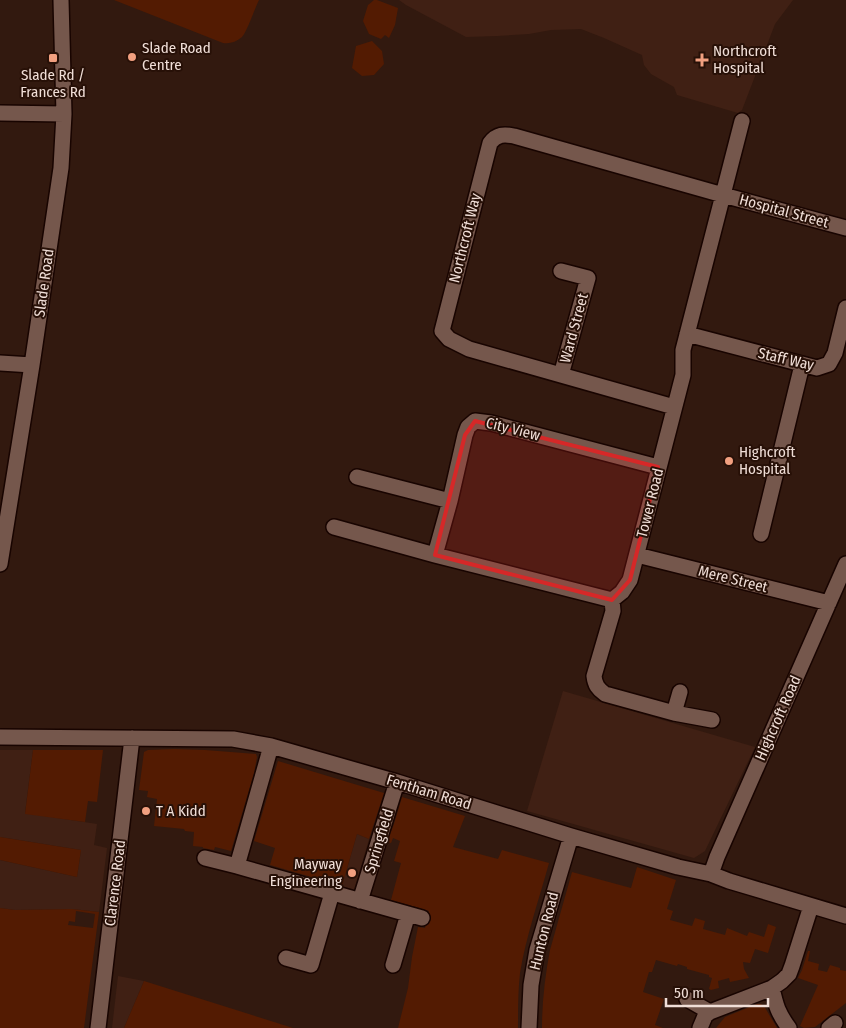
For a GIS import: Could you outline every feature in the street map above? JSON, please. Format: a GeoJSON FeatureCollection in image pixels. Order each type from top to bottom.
{"type":"FeatureCollection","features":[{"type":"Feature","properties":{"kind":"street","name":"Slade Road"},"geometry":{"type":"LineString","coordinates":[[0,564],[3,526],[32,365],[61,168],[64,114],[61,0]]}},
{"type":"Feature","properties":{"kind":"street"},"geometry":{"type":"LineString","coordinates":[[0,112],[64,114]]}},
{"type":"Feature","properties":{"kind":"street","name":"Tower Road"},"geometry":{"type":"LineString","coordinates":[[612,600],[622,592],[630,580],[637,555],[683,375],[683,350],[742,121]]}},
{"type":"Feature","properties":{"kind":"street","name":"Northcroft Way"},"geometry":{"type":"LineString","coordinates":[[674,407],[469,350],[449,339],[442,331],[490,142],[498,135],[514,136],[723,195]]}},
{"type":"Feature","properties":{"kind":"street","name":"Hospital Street"},"geometry":{"type":"LineString","coordinates":[[723,195],[846,228]]}},
{"type":"Feature","properties":{"kind":"street","name":"Ward Street"},"geometry":{"type":"LineString","coordinates":[[561,271],[588,278],[562,375]]}},
{"type":"Feature","properties":{"kind":"street","name":"Staff Way"},"geometry":{"type":"LineString","coordinates":[[687,334],[817,368],[829,364],[834,353],[846,308]]}},
{"type":"Feature","properties":{"kind":"street"},"geometry":{"type":"LineString","coordinates":[[0,363],[32,365]]}},
{"type":"Feature","properties":{"kind":"street"},"geometry":{"type":"LineString","coordinates":[[761,534],[802,365]]}},
{"type":"Feature","properties":{"kind":"street","name":"City View"},"geometry":{"type":"LineString","coordinates":[[435,555],[465,435],[468,426],[475,421],[491,423],[658,467]]}},
{"type":"Feature","properties":{"kind":"street"},"geometry":{"type":"LineString","coordinates":[[357,477],[450,501]]}},
{"type":"Feature","properties":{"kind":"street"},"geometry":{"type":"LineString","coordinates":[[334,528],[612,600],[613,610],[594,676],[595,684],[605,694],[674,713],[712,720]]}},
{"type":"Feature","properties":{"kind":"street","name":"Mere Street"},"geometry":{"type":"LineString","coordinates":[[637,555],[829,604]]}},
{"type":"Feature","properties":{"kind":"street","name":"Highcroft Road"},"geometry":{"type":"LineString","coordinates":[[711,874],[846,564]]}},
{"type":"Feature","properties":{"kind":"street"},"geometry":{"type":"LineString","coordinates":[[674,713],[680,692]]}},
{"type":"Feature","properties":{"kind":"street","name":"Fentham Road"},"geometry":{"type":"LineString","coordinates":[[0,737],[233,740],[271,746],[397,782],[571,836],[678,867],[711,874],[846,916]]}},
{"type":"Feature","properties":{"kind":"street","name":"Clarence Road"},"geometry":{"type":"LineString","coordinates":[[98,1028],[132,738]]}},
{"type":"Feature","properties":{"kind":"street"},"geometry":{"type":"LineString","coordinates":[[237,866],[271,746]]}},
{"type":"Feature","properties":{"kind":"street","name":"Springfield"},"geometry":{"type":"LineString","coordinates":[[360,901],[397,782]]}},
{"type":"Feature","properties":{"kind":"street","name":"Hunton Road"},"geometry":{"type":"LineString","coordinates":[[529,1028],[531,985],[537,950],[571,836]]}},
{"type":"Feature","properties":{"kind":"street"},"geometry":{"type":"LineString","coordinates":[[205,858],[415,916],[393,965]]}},
{"type":"Feature","properties":{"kind":"street"},"geometry":{"type":"LineString","coordinates":[[286,958],[311,965],[332,893]]}},
{"type":"Feature","properties":{"kind":"street"},"geometry":{"type":"LineString","coordinates":[[700,1028],[705,1016],[710,1012],[772,988],[789,974],[811,906]]}},
{"type":"Feature","properties":{"kind":"street"},"geometry":{"type":"LineString","coordinates":[[772,988],[780,1016],[789,1028]]}},
{"type":"Feature","properties":{"kind":"street"},"geometry":{"type":"LineString","coordinates":[[687,999],[710,1012]]}},
{"type":"Feature","properties":{"kind":"highlighted area"},"geometry":{"type":"Polygon","coordinates":[[[475,421],[658,467],[630,580],[612,600],[435,555],[465,435],[475,421]]]}},
{"type":"Feature","properties":{"kind":"shaded area"},"geometry":{"type":"Polygon","coordinates":[[[114,0],[259,0],[242,37],[233,42],[223,43],[114,0]]]}},
{"type":"Feature","properties":{"kind":"shaded area"},"geometry":{"type":"Polygon","coordinates":[[[374,0],[398,8],[395,25],[389,38],[385,35],[381,39],[369,34],[363,21],[368,5],[374,0]]]}},
{"type":"Feature","properties":{"kind":"shaded area","name":"Northcroft Hospital"},"geometry":{"type":"Polygon","coordinates":[[[399,0],[793,0],[775,24],[742,110],[738,113],[677,95],[674,87],[651,74],[644,65],[642,55],[581,29],[466,37],[399,0]]]}},
{"type":"Feature","properties":{"kind":"shaded area"},"geometry":{"type":"Polygon","coordinates":[[[372,41],[382,51],[384,64],[374,75],[362,76],[352,68],[356,46],[372,41]]]}},
{"type":"Feature","properties":{"kind":"shaded area"},"geometry":{"type":"Polygon","coordinates":[[[563,691],[755,747],[705,851],[694,858],[527,811],[563,691]]]}},
{"type":"Feature","properties":{"kind":"shaded area"},"geometry":{"type":"Polygon","coordinates":[[[174,749],[256,754],[254,773],[231,851],[215,847],[214,850],[193,846],[194,832],[154,826],[157,799],[147,797],[148,791],[139,790],[144,752],[148,750],[174,749]]]}},
{"type":"Feature","properties":{"kind":"shaded area"},"geometry":{"type":"Polygon","coordinates":[[[0,750],[33,750],[25,813],[97,824],[94,845],[107,848],[99,912],[72,909],[15,910],[0,908],[0,860],[77,877],[81,850],[0,837],[0,750]]]}},
{"type":"Feature","properties":{"kind":"shaded area"},"geometry":{"type":"Polygon","coordinates":[[[33,750],[103,750],[97,802],[88,801],[85,822],[25,814],[33,750]]]}},
{"type":"Feature","properties":{"kind":"shaded area"},"geometry":{"type":"Polygon","coordinates":[[[278,761],[384,793],[369,839],[357,834],[342,886],[270,865],[275,848],[254,841],[278,761]]]}},
{"type":"Feature","properties":{"kind":"shaded area"},"geometry":{"type":"Polygon","coordinates":[[[402,797],[465,816],[453,847],[498,859],[502,850],[549,863],[529,932],[520,973],[518,1028],[398,1028],[408,988],[418,927],[425,928],[429,911],[391,900],[401,863],[394,861],[400,841],[393,838],[391,843],[387,842],[402,797]]]}},
{"type":"Feature","properties":{"kind":"shaded area"},"geometry":{"type":"Polygon","coordinates":[[[357,834],[369,839],[354,890],[342,886],[357,834]]]}},
{"type":"Feature","properties":{"kind":"shaded area"},"geometry":{"type":"Polygon","coordinates":[[[0,837],[81,850],[77,877],[0,860],[0,837]]]}},
{"type":"Feature","properties":{"kind":"shaded area"},"geometry":{"type":"Polygon","coordinates":[[[637,867],[676,880],[667,909],[673,911],[670,920],[692,926],[695,918],[705,921],[703,929],[725,935],[727,928],[747,936],[749,932],[764,937],[768,924],[776,927],[768,953],[755,949],[750,963],[743,962],[744,969],[749,978],[730,982],[729,978],[718,981],[719,988],[711,990],[709,989],[712,978],[709,975],[687,969],[687,967],[678,964],[677,966],[656,960],[652,972],[649,972],[643,992],[664,999],[655,1025],[663,1028],[542,1028],[544,989],[550,950],[572,872],[631,888],[637,867]]]}},
{"type":"Feature","properties":{"kind":"shaded area"},"geometry":{"type":"Polygon","coordinates":[[[0,908],[15,910],[72,909],[99,912],[84,1028],[0,1028],[0,908]],[[76,911],[75,922],[69,921],[68,925],[93,928],[95,914],[76,911]]]}},
{"type":"Feature","properties":{"kind":"shaded area"},"geometry":{"type":"Polygon","coordinates":[[[808,951],[810,951],[808,961],[819,964],[818,970],[827,972],[830,965],[846,971],[846,1003],[815,1027],[804,1028],[800,1026],[818,985],[798,978],[808,951]]]}},
{"type":"Feature","properties":{"kind":"shaded area"},"geometry":{"type":"Polygon","coordinates":[[[118,976],[144,981],[124,1028],[112,1028],[118,976]]]}},
{"type":"Feature","properties":{"kind":"shaded area"},"geometry":{"type":"Polygon","coordinates":[[[144,981],[293,1028],[124,1028],[144,981]]]}},
{"type":"Feature","properties":{"kind":"shaded area"},"geometry":{"type":"Polygon","coordinates":[[[757,1004],[764,1006],[777,1028],[716,1028],[725,1017],[757,1004]]]}},
{"type":"Feature","properties":{"kind":"place","name":"Slade Road Centre"},"geometry":{"type":"Point","coordinates":[132,57]}},
{"type":"Feature","properties":{"kind":"place","name":"Slade Rd / Frances Rd"},"geometry":{"type":"Point","coordinates":[53,58]}},
{"type":"Feature","properties":{"kind":"place","name":"Northcroft Hospital"},"geometry":{"type":"Point","coordinates":[702,60]}},
{"type":"Feature","properties":{"kind":"place","name":"Highcroft Hospital"},"geometry":{"type":"Point","coordinates":[729,461]}},
{"type":"Feature","properties":{"kind":"place","name":"T A Kidd"},"geometry":{"type":"Point","coordinates":[146,811]}},
{"type":"Feature","properties":{"kind":"place","name":"Mayway Engineering"},"geometry":{"type":"Point","coordinates":[352,873]}}]}
